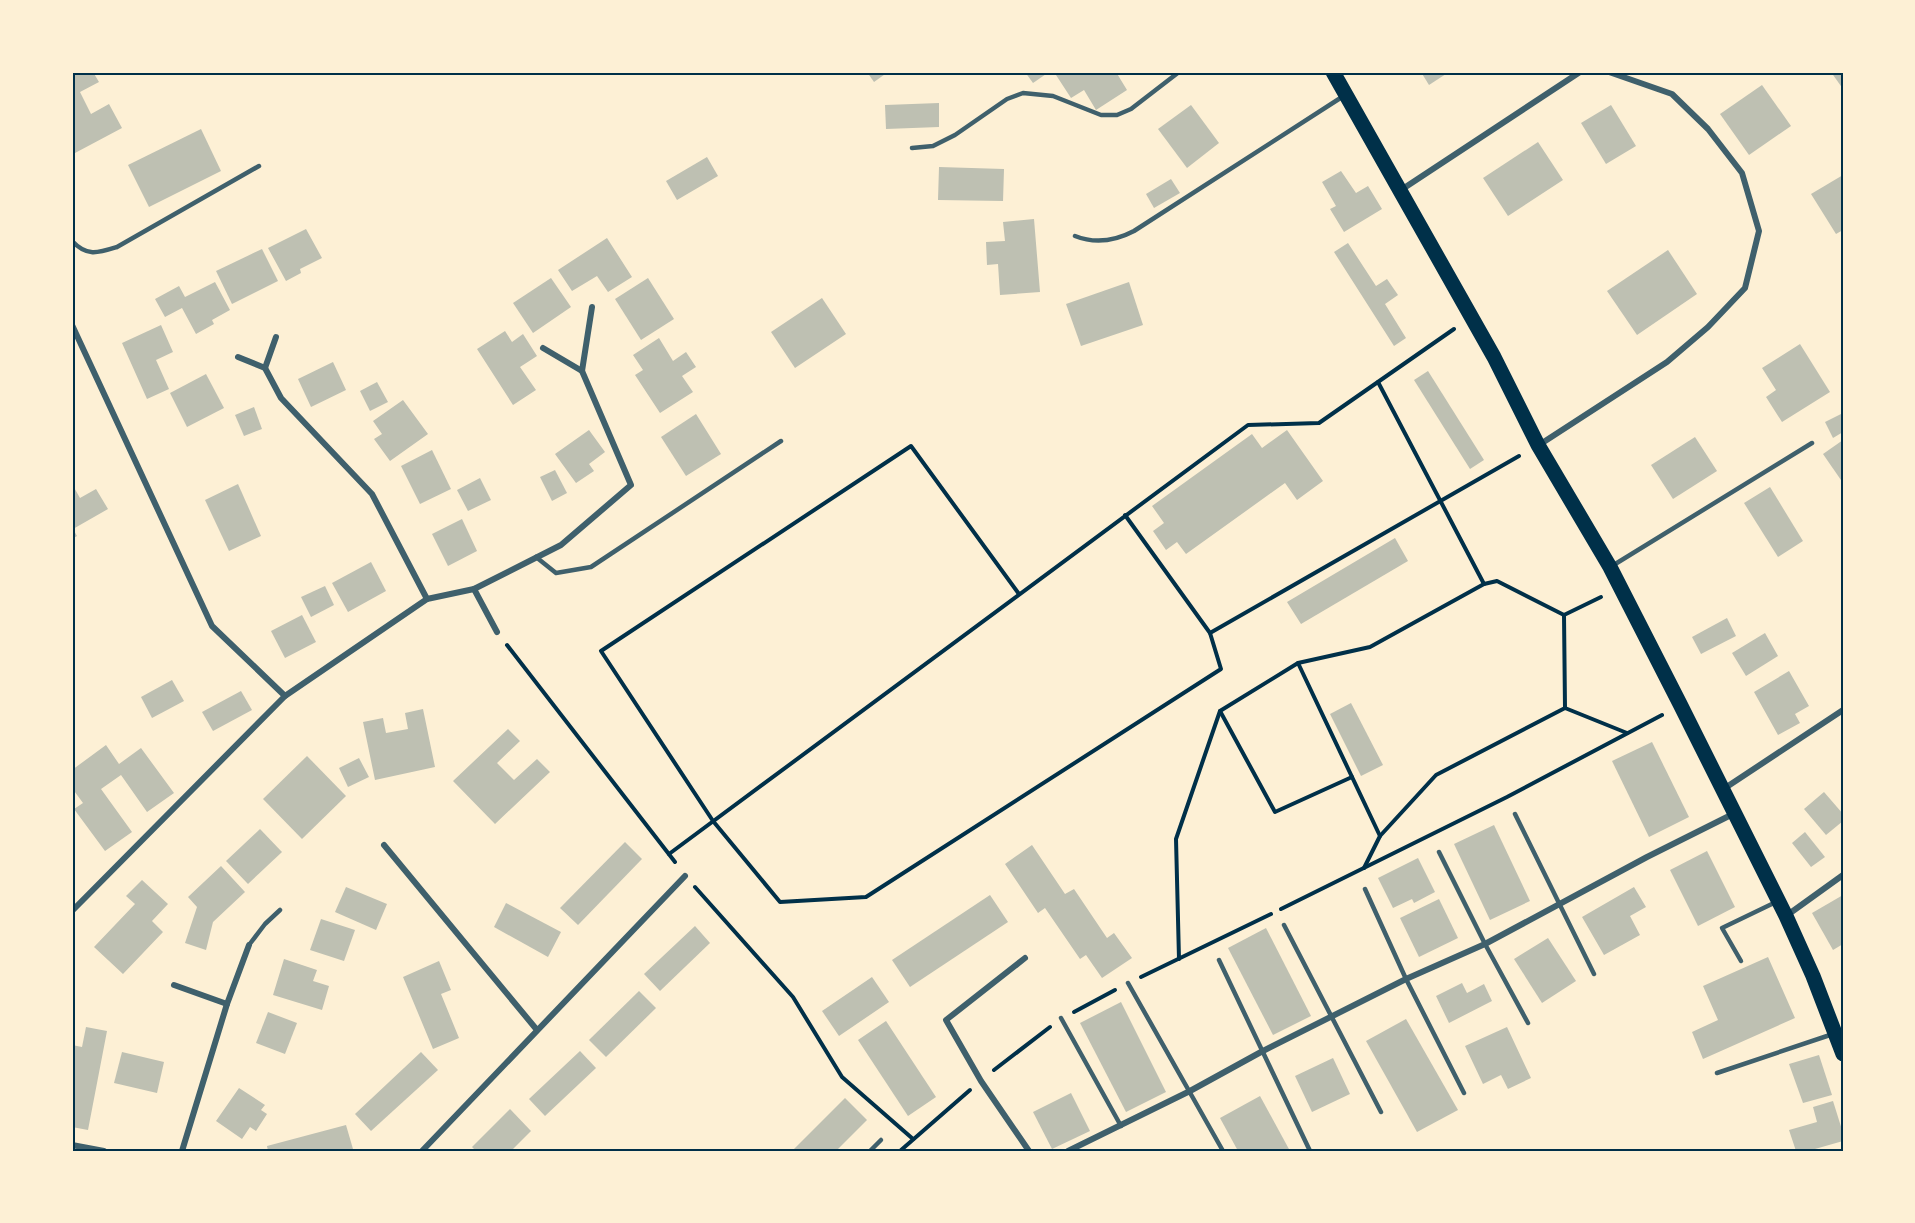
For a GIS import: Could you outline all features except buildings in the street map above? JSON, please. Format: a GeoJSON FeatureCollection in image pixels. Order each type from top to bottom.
{"type":"FeatureCollection","features":[{"type":"Feature","properties":{"kind":"main road"},"geometry":{"type":"LineString","coordinates":[[1334,72],[1472,316],[1538,445],[1610,567],[1786,916],[1813,976],[1843,1054]]}},
{"type":"Feature","properties":{"kind":"street"},"geometry":{"type":"LineString","coordinates":[[1401,190],[1580,72]]}},
{"type":"Feature","properties":{"kind":"street"},"geometry":{"type":"LineString","coordinates":[[1538,445],[1667,362],[1708,327],[1745,288],[1759,231],[1742,173],[1708,129],[1672,94],[1610,72]]}},
{"type":"Feature","properties":{"kind":"street"},"geometry":{"type":"LineString","coordinates":[[72,911],[285,696],[427,599],[474,589],[561,545],[631,484],[582,371],[592,307]]}},
{"type":"Feature","properties":{"kind":"street"},"geometry":{"type":"LineString","coordinates":[[72,325],[212,626],[285,696]]}},
{"type":"Feature","properties":{"kind":"street"},"geometry":{"type":"LineString","coordinates":[[264,368],[276,337]]}},
{"type":"Feature","properties":{"kind":"street"},"geometry":{"type":"LineString","coordinates":[[543,348],[582,371]]}},
{"type":"Feature","properties":{"kind":"street"},"geometry":{"type":"LineString","coordinates":[[238,357],[264,368],[280,398],[372,494],[427,599]]}},
{"type":"Feature","properties":{"kind":"street"},"geometry":{"type":"LineString","coordinates":[[474,589],[497,632]]}},
{"type":"Feature","properties":{"kind":"street"},"geometry":{"type":"LineString","coordinates":[[1721,790],[1843,710]]}},
{"type":"Feature","properties":{"kind":"street"},"geometry":{"type":"LineString","coordinates":[[1068,1151],[1190,1091],[1406,979],[1485,944],[1647,857],[1733,814]]}},
{"type":"Feature","properties":{"kind":"street"},"geometry":{"type":"LineString","coordinates":[[384,845],[537,1030]]}},
{"type":"Feature","properties":{"kind":"street"},"geometry":{"type":"LineString","coordinates":[[422,1151],[685,876]]}},
{"type":"Feature","properties":{"kind":"street"},"geometry":{"type":"LineString","coordinates":[[1786,916],[1843,876]]}},
{"type":"Feature","properties":{"kind":"street"},"geometry":{"type":"LineString","coordinates":[[182,1151],[227,1004],[249,945]]}},
{"type":"Feature","properties":{"kind":"street"},"geometry":{"type":"LineString","coordinates":[[1025,958],[946,1020],[981,1081],[1029,1151]]}},
{"type":"Feature","properties":{"kind":"street"},"geometry":{"type":"LineString","coordinates":[[174,985],[227,1004]]}},
{"type":"Feature","properties":{"kind":"street"},"geometry":{"type":"LineString","coordinates":[[72,1145],[104,1151]]}},
{"type":"Feature","properties":{"kind":"lane"},"geometry":{"type":"LineString","coordinates":[[912,148],[933,146],[955,135],[1007,99],[1023,93],[1053,96],[1101,115],[1117,115],[1131,109],[1179,72]]}},
{"type":"Feature","properties":{"kind":"lane"},"geometry":{"type":"LineString","coordinates":[[1075,236],[1088,241],[1109,240],[1134,231],[1347,94]]}},
{"type":"Feature","properties":{"kind":"lane"},"geometry":{"type":"LineString","coordinates":[[72,241],[80,249],[97,253],[117,247],[259,166]]}},
{"type":"Feature","properties":{"kind":"lane"},"geometry":{"type":"LineString","coordinates":[[536,557],[556,573],[591,567],[781,441]]}},
{"type":"Feature","properties":{"kind":"lane"},"geometry":{"type":"LineString","coordinates":[[1610,567],[1812,443]]}},
{"type":"Feature","properties":{"kind":"lane"},"geometry":{"type":"LineString","coordinates":[[1515,814],[1594,974]]}},
{"type":"Feature","properties":{"kind":"lane"},"geometry":{"type":"LineString","coordinates":[[1438,852],[1528,1023]]}},
{"type":"Feature","properties":{"kind":"lane"},"geometry":{"type":"LineString","coordinates":[[1365,889],[1406,979],[1464,1093]]}},
{"type":"Feature","properties":{"kind":"lane"},"geometry":{"type":"LineString","coordinates":[[1741,962],[1722,928],[1778,901]]}},
{"type":"Feature","properties":{"kind":"lane"},"geometry":{"type":"LineString","coordinates":[[249,945],[265,924],[280,910]]}},
{"type":"Feature","properties":{"kind":"lane"},"geometry":{"type":"LineString","coordinates":[[1284,925],[1381,1112]]}},
{"type":"Feature","properties":{"kind":"lane"},"geometry":{"type":"LineString","coordinates":[[1219,960],[1310,1151]]}},
{"type":"Feature","properties":{"kind":"lane"},"geometry":{"type":"LineString","coordinates":[[1128,983],[1223,1151]]}},
{"type":"Feature","properties":{"kind":"lane"},"geometry":{"type":"LineString","coordinates":[[1061,1018],[1121,1126]]}},
{"type":"Feature","properties":{"kind":"lane"},"geometry":{"type":"LineString","coordinates":[[1718,1073],[1835,1034]]}},
{"type":"Feature","properties":{"kind":"lane"},"geometry":{"type":"LineString","coordinates":[[870,1151],[881,1140]]}},
{"type":"Feature","properties":{"kind":"path"},"geometry":{"type":"LineString","coordinates":[[669,854],[1248,425],[1319,423],[1472,316]]}},
{"type":"Feature","properties":{"kind":"path"},"geometry":{"type":"LineString","coordinates":[[1378,382],[1484,584]]}},
{"type":"Feature","properties":{"kind":"path"},"geometry":{"type":"LineString","coordinates":[[1210,633],[1538,445]]}},
{"type":"Feature","properties":{"kind":"path"},"geometry":{"type":"LineString","coordinates":[[1019,594],[911,446],[601,651],[713,821],[780,902],[866,897],[1221,669],[1210,633],[1125,515]]}},
{"type":"Feature","properties":{"kind":"path"},"geometry":{"type":"LineString","coordinates":[[1179,959],[1176,839],[1220,711],[1298,663],[1370,647],[1484,584],[1497,581],[1564,615]]}},
{"type":"Feature","properties":{"kind":"path"},"geometry":{"type":"LineString","coordinates":[[1564,615],[1620,588]]}},
{"type":"Feature","properties":{"kind":"path"},"geometry":{"type":"LineString","coordinates":[[1564,615],[1565,708]]}},
{"type":"Feature","properties":{"kind":"path"},"geometry":{"type":"LineString","coordinates":[[497,632],[685,876],[793,997],[842,1077],[913,1139]]}},
{"type":"Feature","properties":{"kind":"path"},"geometry":{"type":"LineString","coordinates":[[1298,663],[1380,836]]}},
{"type":"Feature","properties":{"kind":"path"},"geometry":{"type":"LineString","coordinates":[[1365,889],[1364,869],[1380,836],[1436,775],[1565,708],[1628,734]]}},
{"type":"Feature","properties":{"kind":"path"},"geometry":{"type":"LineString","coordinates":[[1220,711],[1275,812],[1352,777]]}}]}
